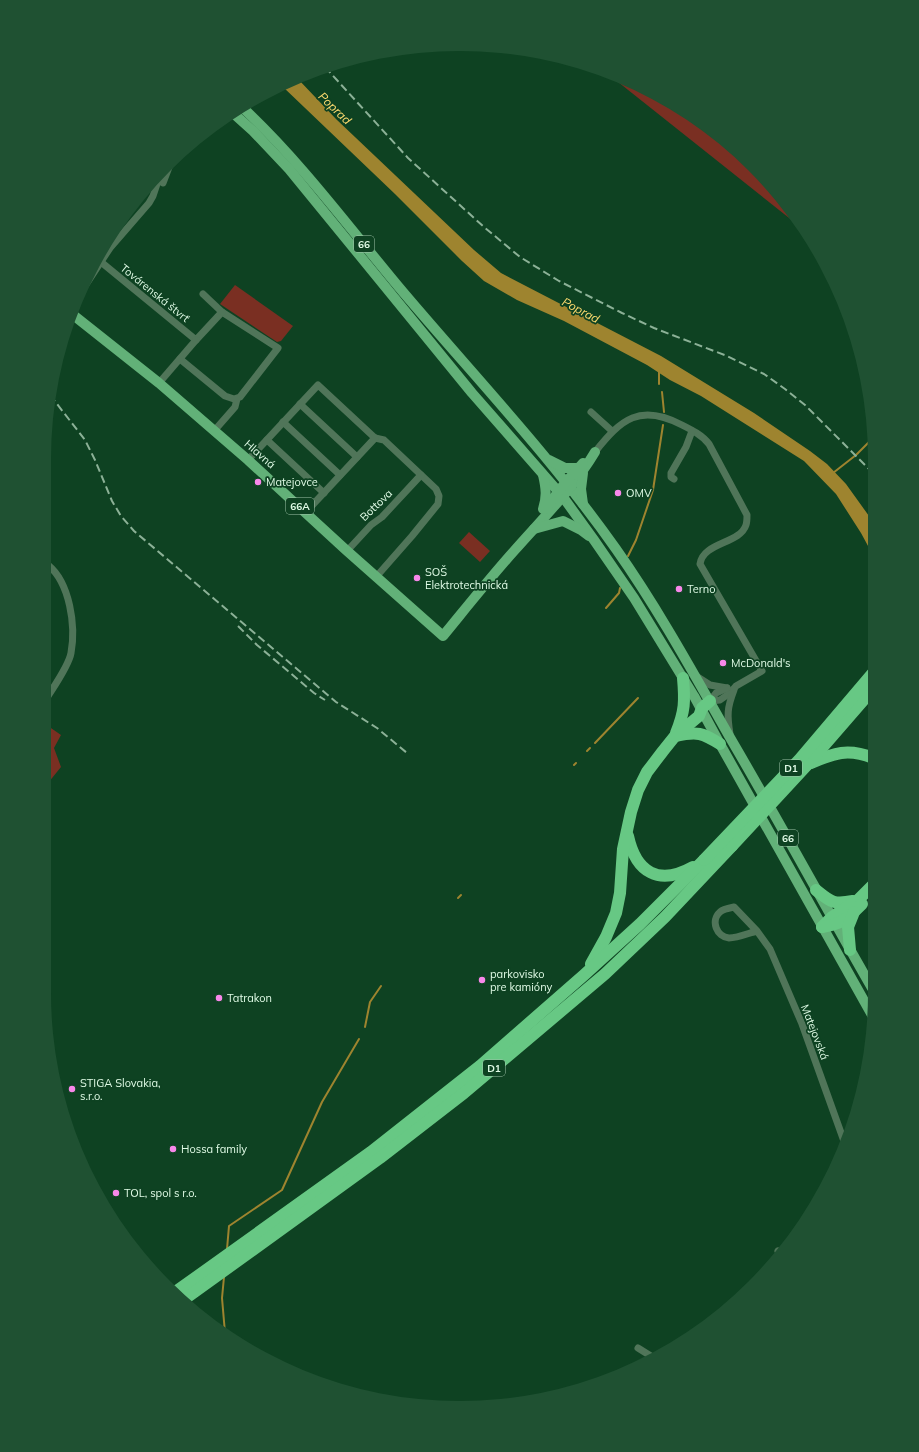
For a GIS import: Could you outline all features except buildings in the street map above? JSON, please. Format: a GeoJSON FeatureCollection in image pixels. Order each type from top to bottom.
{"type":"FeatureCollection","features":[{"type":"Feature","properties":{"kind":"highway"},"geometry":{"type":"LineString","coordinates":[[675,736],[682,720],[685,702],[683,678]]}},
{"type":"Feature","properties":{"kind":"highway","name":"D1"},"geometry":{"type":"LineString","coordinates":[[179,1289],[371,1152],[428,1108],[480,1066],[584,975],[640,924],[704,860],[800,759],[868,679]]}},
{"type":"Feature","properties":{"kind":"highway","name":"D1"},"geometry":{"type":"LineString","coordinates":[[187,1297],[418,1130],[491,1071],[605,974],[660,922],[732,846],[808,764],[868,695]]}},
{"type":"Feature","properties":{"kind":"highway"},"geometry":{"type":"LineString","coordinates":[[682,720],[693,709],[706,705]]}},
{"type":"Feature","properties":{"kind":"highway"},"geometry":{"type":"LineString","coordinates":[[584,975],[606,937],[616,913],[621,886],[623,849],[634,801],[647,772],[675,736],[699,716],[706,705]]}},
{"type":"Feature","properties":{"kind":"highway"},"geometry":{"type":"LineString","coordinates":[[675,736],[689,733],[699,733],[720,744]]}},
{"type":"Feature","properties":{"kind":"highway"},"geometry":{"type":"LineString","coordinates":[[808,764],[833,753],[862,753],[868,756]]}},
{"type":"Feature","properties":{"kind":"highway"},"geometry":{"type":"LineString","coordinates":[[628,828],[632,854],[647,870],[653,873],[667,876],[681,873],[704,860]]}},
{"type":"Feature","properties":{"kind":"highway"},"geometry":{"type":"LineString","coordinates":[[816,890],[837,904],[858,900]]}},
{"type":"Feature","properties":{"kind":"highway"},"geometry":{"type":"LineString","coordinates":[[834,921],[868,890]]}},
{"type":"Feature","properties":{"kind":"highway"},"geometry":{"type":"LineString","coordinates":[[822,927],[854,912],[868,897]]}},
{"type":"Feature","properties":{"kind":"highway"},"geometry":{"type":"LineString","coordinates":[[850,950],[848,928],[854,912]]}},
{"type":"Feature","properties":{"kind":"main road","name":"66"},"geometry":{"type":"LineString","coordinates":[[246,111],[291,156],[381,266],[483,384],[583,504],[626,564],[676,640],[696,676],[720,744],[867,1007]]}},
{"type":"Feature","properties":{"kind":"main road","name":"66"},"geometry":{"type":"LineString","coordinates":[[238,117],[289,169],[472,393],[560,494],[594,540],[625,584],[683,678],[731,738],[868,981]]}},
{"type":"Feature","properties":{"kind":"main road","name":"Hlavná"},"geometry":{"type":"LineString","coordinates":[[77,318],[159,383],[214,430],[443,636],[499,568],[534,529]]}},
{"type":"Feature","properties":{"kind":"main road"},"geometry":{"type":"LineString","coordinates":[[541,514],[567,486],[595,452]]}},
{"type":"Feature","properties":{"kind":"main road"},"geometry":{"type":"LineString","coordinates":[[545,458],[565,468],[580,470]]}},
{"type":"Feature","properties":{"kind":"main road"},"geometry":{"type":"LineString","coordinates":[[580,470],[583,504]]}},
{"type":"Feature","properties":{"kind":"main road"},"geometry":{"type":"LineString","coordinates":[[534,529],[546,499],[546,488],[542,473]]}},
{"type":"Feature","properties":{"kind":"main road"},"geometry":{"type":"LineString","coordinates":[[534,529],[560,494]]}},
{"type":"Feature","properties":{"kind":"main road"},"geometry":{"type":"LineString","coordinates":[[534,529],[562,521],[581,530],[594,540]]}},
{"type":"Feature","properties":{"kind":"street"},"geometry":{"type":"LineString","coordinates":[[112,246],[149,203],[160,182]]}},
{"type":"Feature","properties":{"kind":"street","name":"Továrenská štvrť"},"geometry":{"type":"LineString","coordinates":[[102,263],[196,340]]}},
{"type":"Feature","properties":{"kind":"street"},"geometry":{"type":"LineString","coordinates":[[203,294],[222,312],[278,348],[237,399],[235,407],[214,430]]}},
{"type":"Feature","properties":{"kind":"street"},"geometry":{"type":"LineString","coordinates":[[159,383],[222,312]]}},
{"type":"Feature","properties":{"kind":"street"},"geometry":{"type":"LineString","coordinates":[[180,359],[225,396],[231,399],[237,399]]}},
{"type":"Feature","properties":{"kind":"street"},"geometry":{"type":"LineString","coordinates":[[248,460],[318,385],[374,438],[384,440],[438,492],[439,500],[438,504],[412,536],[376,577]]}},
{"type":"Feature","properties":{"kind":"street"},"geometry":{"type":"LineString","coordinates":[[300,404],[357,457]]}},
{"type":"Feature","properties":{"kind":"street"},"geometry":{"type":"LineString","coordinates":[[591,412],[612,431]]}},
{"type":"Feature","properties":{"kind":"street"},"geometry":{"type":"LineString","coordinates":[[595,452],[612,431],[634,416],[648,414],[673,420],[703,437],[709,444],[748,515],[746,525],[740,533],[705,553],[700,564],[762,671],[736,686],[716,693],[706,705]]}},
{"type":"Feature","properties":{"kind":"street"},"geometry":{"type":"LineString","coordinates":[[283,422],[340,475]]}},
{"type":"Feature","properties":{"kind":"street"},"geometry":{"type":"LineString","coordinates":[[674,479],[671,477],[671,473],[686,447],[692,431]]}},
{"type":"Feature","properties":{"kind":"street"},"geometry":{"type":"LineString","coordinates":[[306,512],[374,438]]}},
{"type":"Feature","properties":{"kind":"street"},"geometry":{"type":"LineString","coordinates":[[267,440],[324,493]]}},
{"type":"Feature","properties":{"kind":"street","name":"Bottova"},"geometry":{"type":"LineString","coordinates":[[347,551],[421,476]]}},
{"type":"Feature","properties":{"kind":"street"},"geometry":{"type":"LineString","coordinates":[[51,567],[65,588],[72,621],[71,654],[51,691]]}},
{"type":"Feature","properties":{"kind":"street"},"geometry":{"type":"LineString","coordinates":[[696,676],[710,685],[727,688]]}},
{"type":"Feature","properties":{"kind":"street"},"geometry":{"type":"LineString","coordinates":[[706,705],[720,700],[730,693],[736,686]]}},
{"type":"Feature","properties":{"kind":"street"},"geometry":{"type":"LineString","coordinates":[[731,738],[728,712],[736,686]]}},
{"type":"Feature","properties":{"kind":"street","name":"Matejovská"},"geometry":{"type":"LineString","coordinates":[[757,931],[729,938],[721,935],[716,930],[715,923],[720,911],[734,907],[757,931],[770,949],[799,1018],[842,1134]]}},
{"type":"Feature","properties":{"kind":"street"},"geometry":{"type":"LineString","coordinates":[[638,1348],[648,1354]]}},
{"type":"Feature","properties":{"kind":"shaded area"},"geometry":{"type":"Polygon","coordinates":[[[302,83],[336,119],[474,250],[501,273],[661,356],[754,413],[827,464],[846,484],[868,515],[868,546],[836,494],[804,461],[701,396],[670,380],[647,365],[564,321],[517,300],[484,281],[286,90],[302,83]]]}},
{"type":"Feature","properties":{"kind":"shaded area"},"geometry":{"type":"Polygon","coordinates":[[[621,84],[664,106],[708,135],[729,152],[767,190],[788,217],[621,84]]]}},
{"type":"Feature","properties":{"kind":"shaded area"},"geometry":{"type":"Polygon","coordinates":[[[235,285],[293,326],[281,341],[277,342],[220,304],[235,285]]]}},
{"type":"Feature","properties":{"kind":"shaded area"},"geometry":{"type":"Polygon","coordinates":[[[469,532],[490,551],[480,562],[459,543],[469,532]]]}},
{"type":"Feature","properties":{"kind":"shaded area"},"geometry":{"type":"Polygon","coordinates":[[[51,728],[61,735],[54,748],[61,767],[51,779],[51,728]]]}},
{"type":"Feature","properties":{"kind":"waterway"},"geometry":{"type":"LineString","coordinates":[[659,371],[659,384]]}},
{"type":"Feature","properties":{"kind":"waterway"},"geometry":{"type":"LineString","coordinates":[[662,392],[664,412]]}},
{"type":"Feature","properties":{"kind":"waterway"},"geometry":{"type":"LineString","coordinates":[[628,556],[636,540],[653,490],[663,425]]}},
{"type":"Feature","properties":{"kind":"waterway"},"geometry":{"type":"LineString","coordinates":[[833,473],[856,455],[867,444]]}},
{"type":"Feature","properties":{"kind":"waterway"},"geometry":{"type":"LineString","coordinates":[[606,608],[619,593],[620,588]]}},
{"type":"Feature","properties":{"kind":"waterway"},"geometry":{"type":"LineString","coordinates":[[595,743],[638,698]]}},
{"type":"Feature","properties":{"kind":"waterway"},"geometry":{"type":"LineString","coordinates":[[587,751],[590,748]]}},
{"type":"Feature","properties":{"kind":"waterway"},"geometry":{"type":"LineString","coordinates":[[458,898],[461,895]]}},
{"type":"Feature","properties":{"kind":"waterway"},"geometry":{"type":"LineString","coordinates":[[365,1027],[370,1002],[381,986]]}},
{"type":"Feature","properties":{"kind":"waterway"},"geometry":{"type":"LineString","coordinates":[[227,1249],[229,1226],[282,1190],[322,1102],[359,1039]]}},
{"type":"Feature","properties":{"kind":"waterway"},"geometry":{"type":"LineString","coordinates":[[224,1277],[222,1298],[224,1326]]}},
{"type":"Feature","properties":{"kind":"railway"},"geometry":{"type":"LineString","coordinates":[[330,72],[408,158],[484,227],[520,257],[559,281],[622,313],[654,328],[727,356],[764,374],[805,405],[868,468]]}},
{"type":"Feature","properties":{"kind":"railway"},"geometry":{"type":"LineString","coordinates":[[55,401],[85,440],[112,501],[121,516],[134,531],[336,702],[377,728],[407,753]]}},
{"type":"Feature","properties":{"kind":"railway"},"geometry":{"type":"LineString","coordinates":[[238,626],[257,645],[314,693],[325,700]]}},
{"type":"Feature","properties":{"kind":"place","name":"Matejovce"},"geometry":{"type":"Point","coordinates":[258,482]}},
{"type":"Feature","properties":{"kind":"place","name":"OMV"},"geometry":{"type":"Point","coordinates":[618,493]}},
{"type":"Feature","properties":{"kind":"place","name":"SOŠ Elektrotechnická"},"geometry":{"type":"Point","coordinates":[417,578]}},
{"type":"Feature","properties":{"kind":"place","name":"Terno"},"geometry":{"type":"Point","coordinates":[679,589]}},
{"type":"Feature","properties":{"kind":"place","name":"McDonald's"},"geometry":{"type":"Point","coordinates":[723,663]}},
{"type":"Feature","properties":{"kind":"place","name":"parkovisko pre kamióny"},"geometry":{"type":"Point","coordinates":[482,980]}},
{"type":"Feature","properties":{"kind":"place","name":"Tatrakon"},"geometry":{"type":"Point","coordinates":[219,998]}},
{"type":"Feature","properties":{"kind":"place","name":"STIGA Slovakia, s.r.o."},"geometry":{"type":"Point","coordinates":[72,1089]}},
{"type":"Feature","properties":{"kind":"place","name":"Hossa family"},"geometry":{"type":"Point","coordinates":[173,1149]}},
{"type":"Feature","properties":{"kind":"place","name":"TOL, spol s r.o."},"geometry":{"type":"Point","coordinates":[116,1193]}},
{"type":"Feature","properties":{"kind":"water label","name":"Poprad"},"geometry":{"type":"Point","coordinates":[335,108]}},
{"type":"Feature","properties":{"kind":"water label","name":"Poprad"},"geometry":{"type":"Point","coordinates":[581,310]}}]}
